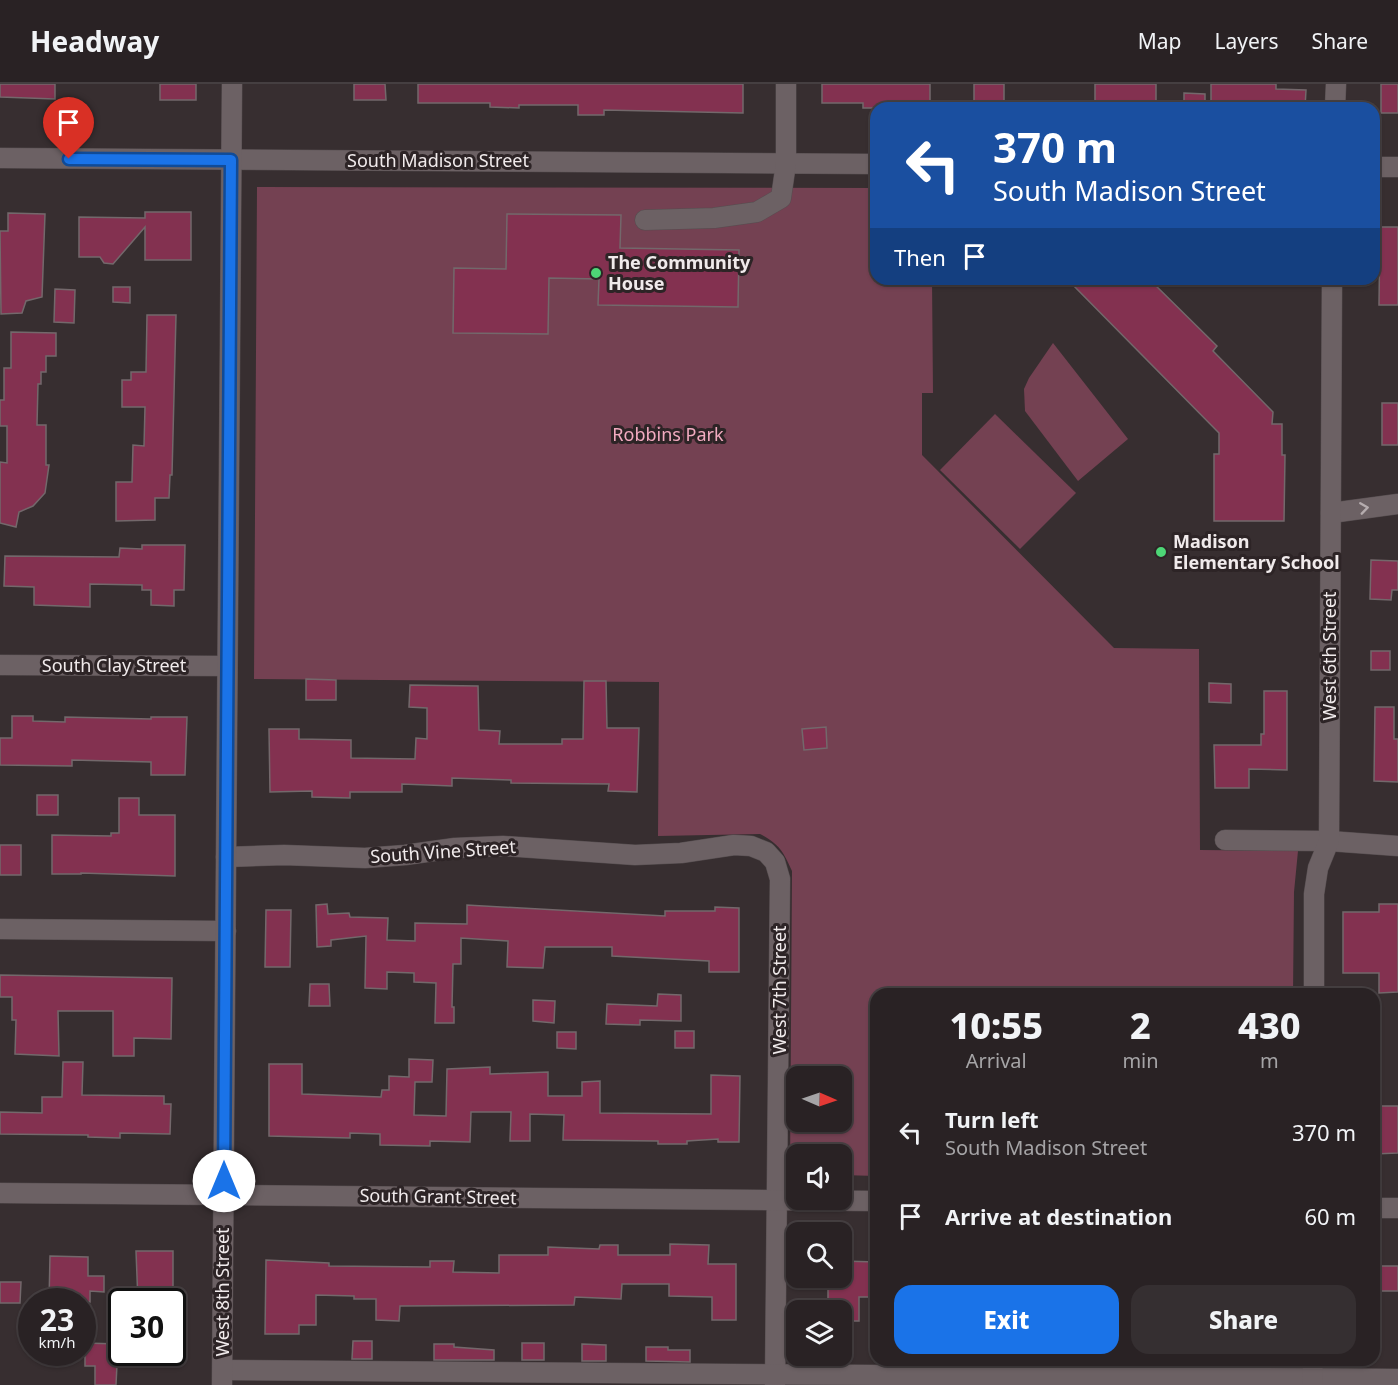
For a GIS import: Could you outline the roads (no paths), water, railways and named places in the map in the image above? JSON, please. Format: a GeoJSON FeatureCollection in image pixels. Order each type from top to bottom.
{"type":"FeatureCollection","features":[{"type":"Feature","properties":{"kind":"street","name":"West 8th Street"},"geometry":{"type":"LineString","coordinates":[[223,1378],[232,84]]}},
{"type":"Feature","properties":{"kind":"street"},"geometry":{"type":"LineString","coordinates":[[645,220],[714,218],[757,212],[781,198],[786,163],[786,84]]}},
{"type":"Feature","properties":{"kind":"street"},"geometry":{"type":"LineString","coordinates":[[1335,102],[1336,84]]}},
{"type":"Feature","properties":{"kind":"street","name":"South Madison Street"},"geometry":{"type":"LineString","coordinates":[[0,158],[870,164]]}},
{"type":"Feature","properties":{"kind":"street"},"geometry":{"type":"LineString","coordinates":[[1380,167],[1398,167]]}},
{"type":"Feature","properties":{"kind":"street","name":"West 6th Street"},"geometry":{"type":"LineString","coordinates":[[1314,988],[1314,894],[1318,868],[1329,841],[1332,285]]}},
{"type":"Feature","properties":{"kind":"street"},"geometry":{"type":"LineString","coordinates":[[1331,513],[1398,504]]}},
{"type":"Feature","properties":{"kind":"street","name":"South Clay Street"},"geometry":{"type":"LineString","coordinates":[[0,665],[227,666]]}},
{"type":"Feature","properties":{"kind":"street"},"geometry":{"type":"LineString","coordinates":[[1225,840],[1329,841],[1398,846]]}},
{"type":"Feature","properties":{"kind":"street","name":"South Vine Street"},"geometry":{"type":"LineString","coordinates":[[226,857],[284,855],[365,858],[455,848],[503,846],[635,855],[681,853],[734,845],[751,846],[766,852]]}},
{"type":"Feature","properties":{"kind":"street","name":"West 7th Street"},"geometry":{"type":"LineString","coordinates":[[766,852],[775,862],[780,879],[775,1380]]}},
{"type":"Feature","properties":{"kind":"street"},"geometry":{"type":"LineString","coordinates":[[0,928],[226,931]]}},
{"type":"Feature","properties":{"kind":"street","name":"South Grant Street"},"geometry":{"type":"LineString","coordinates":[[0,1193],[870,1201]]}},
{"type":"Feature","properties":{"kind":"street"},"geometry":{"type":"LineString","coordinates":[[1380,1208],[1398,1208]]}},
{"type":"Feature","properties":{"kind":"street"},"geometry":{"type":"LineString","coordinates":[[223,1378],[775,1380],[1312,1375],[1398,1379]]}},
{"type":"Feature","properties":{"kind":"place","name":"The Community House"},"geometry":{"type":"Point","coordinates":[596,273]}},
{"type":"Feature","properties":{"kind":"place","name":"Madison Elementary School"},"geometry":{"type":"Point","coordinates":[1161,552]}},
{"type":"Feature","properties":{"kind":"park label","name":"Robbins Park"},"geometry":{"type":"Point","coordinates":[668,435]}}]}
